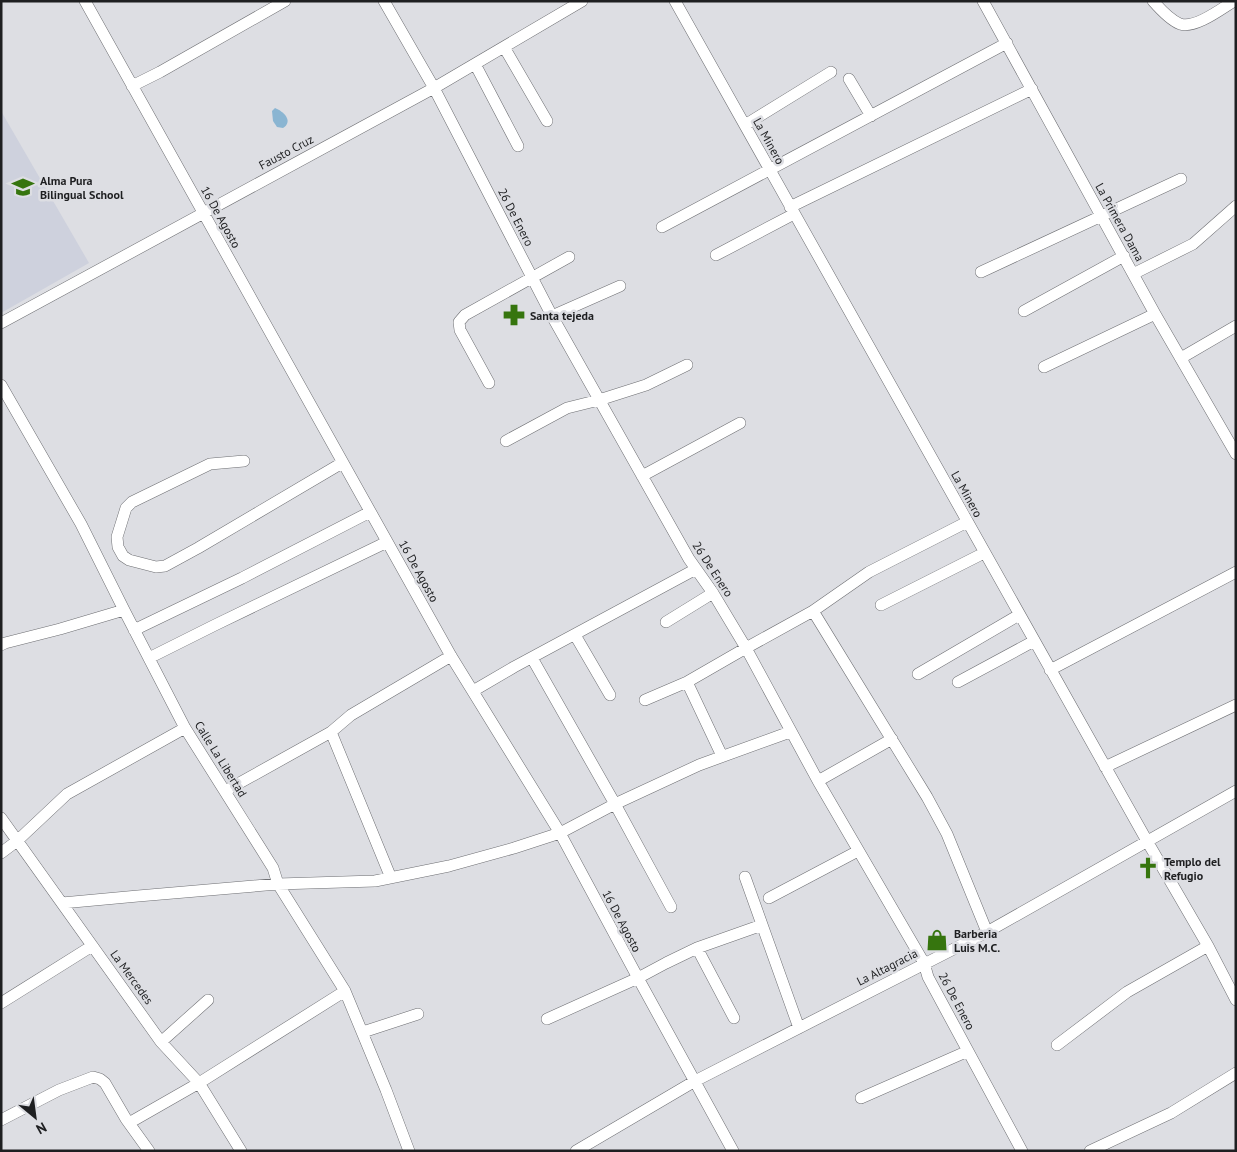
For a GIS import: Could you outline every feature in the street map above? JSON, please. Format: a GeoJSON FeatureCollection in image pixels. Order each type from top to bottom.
{"type":"FeatureCollection","features":[{"type":"Feature","properties":{"kind":"street","name":"16 De Agosto"},"geometry":{"type":"LineString","coordinates":[[84,1],[451,656],[560,833],[733,1151]]}},
{"type":"Feature","properties":{"kind":"street"},"geometry":{"type":"LineString","coordinates":[[132,86],[285,1]]}},
{"type":"Feature","properties":{"kind":"street","name":"26 De Enero"},"geometry":{"type":"LineString","coordinates":[[384,1],[434,88],[552,316],[696,569],[714,593],[746,648],[790,732],[924,963],[928,977],[1022,1151]]}},
{"type":"Feature","properties":{"kind":"street","name":"Fausto Cruz"},"geometry":{"type":"LineString","coordinates":[[1,323],[434,88],[582,1]]}},
{"type":"Feature","properties":{"kind":"street","name":"La Minero"},"geometry":{"type":"LineString","coordinates":[[675,1],[1105,768],[1208,946],[1236,1000]]}},
{"type":"Feature","properties":{"kind":"street","name":"La Primera Dama"},"geometry":{"type":"LineString","coordinates":[[983,1],[1155,314],[1236,453]]}},
{"type":"Feature","properties":{"kind":"street"},"geometry":{"type":"LineString","coordinates":[[1152,1],[1180,24],[1191,25],[1234,1]]}},
{"type":"Feature","properties":{"kind":"street"},"geometry":{"type":"LineString","coordinates":[[662,227],[1006,43]]}},
{"type":"Feature","properties":{"kind":"street"},"geometry":{"type":"LineString","coordinates":[[504,47],[547,121]]}},
{"type":"Feature","properties":{"kind":"street"},"geometry":{"type":"LineString","coordinates":[[474,64],[518,146]]}},
{"type":"Feature","properties":{"kind":"street"},"geometry":{"type":"LineString","coordinates":[[744,126],[831,72]]}},
{"type":"Feature","properties":{"kind":"street"},"geometry":{"type":"LineString","coordinates":[[849,79],[871,116]]}},
{"type":"Feature","properties":{"kind":"street"},"geometry":{"type":"LineString","coordinates":[[716,255],[792,210],[1032,89]]}},
{"type":"Feature","properties":{"kind":"street"},"geometry":{"type":"LineString","coordinates":[[981,272],[1181,179]]}},
{"type":"Feature","properties":{"kind":"street"},"geometry":{"type":"LineString","coordinates":[[1133,274],[1193,244],[1236,206]]}},
{"type":"Feature","properties":{"kind":"street"},"geometry":{"type":"LineString","coordinates":[[1024,311],[1124,256]]}},
{"type":"Feature","properties":{"kind":"street"},"geometry":{"type":"LineString","coordinates":[[489,383],[460,330],[459,322],[465,315],[569,257]]}},
{"type":"Feature","properties":{"kind":"street"},"geometry":{"type":"LineString","coordinates":[[552,316],[620,286]]}},
{"type":"Feature","properties":{"kind":"street"},"geometry":{"type":"LineString","coordinates":[[1044,367],[1155,314]]}},
{"type":"Feature","properties":{"kind":"street"},"geometry":{"type":"LineString","coordinates":[[1181,358],[1236,326]]}},
{"type":"Feature","properties":{"kind":"street"},"geometry":{"type":"LineString","coordinates":[[506,441],[567,408],[646,385],[687,365]]}},
{"type":"Feature","properties":{"kind":"street","name":"Calle La Libertad"},"geometry":{"type":"LineString","coordinates":[[1,385],[81,524],[185,728],[273,868],[278,884],[345,991],[409,1151]]}},
{"type":"Feature","properties":{"kind":"street"},"geometry":{"type":"LineString","coordinates":[[642,476],[740,423]]}},
{"type":"Feature","properties":{"kind":"street"},"geometry":{"type":"LineString","coordinates":[[244,461],[210,464],[132,502],[126,508],[117,537],[118,548],[123,556],[129,560],[165,566],[342,463]]}},
{"type":"Feature","properties":{"kind":"street"},"geometry":{"type":"LineString","coordinates":[[134,630],[242,578],[370,512]]}},
{"type":"Feature","properties":{"kind":"street"},"geometry":{"type":"LineString","coordinates":[[645,700],[687,682],[814,612],[869,572],[967,522]]}},
{"type":"Feature","properties":{"kind":"street"},"geometry":{"type":"LineString","coordinates":[[149,658],[387,542]]}},
{"type":"Feature","properties":{"kind":"street"},"geometry":{"type":"LineString","coordinates":[[881,605],[984,553]]}},
{"type":"Feature","properties":{"kind":"street"},"geometry":{"type":"LineString","coordinates":[[473,691],[696,569]]}},
{"type":"Feature","properties":{"kind":"street"},"geometry":{"type":"LineString","coordinates":[[1050,670],[1236,572]]}},
{"type":"Feature","properties":{"kind":"street"},"geometry":{"type":"LineString","coordinates":[[666,622],[714,593]]}},
{"type":"Feature","properties":{"kind":"street"},"geometry":{"type":"LineString","coordinates":[[1,645],[124,610]]}},
{"type":"Feature","properties":{"kind":"street"},"geometry":{"type":"LineString","coordinates":[[814,612],[928,797],[947,834],[986,932]]}},
{"type":"Feature","properties":{"kind":"street"},"geometry":{"type":"LineString","coordinates":[[918,674],[1019,615]]}},
{"type":"Feature","properties":{"kind":"street"},"geometry":{"type":"LineString","coordinates":[[574,635],[610,695]]}},
{"type":"Feature","properties":{"kind":"street"},"geometry":{"type":"LineString","coordinates":[[958,682],[1034,641]]}},
{"type":"Feature","properties":{"kind":"street"},"geometry":{"type":"LineString","coordinates":[[225,791],[331,732],[351,715],[451,656]]}},
{"type":"Feature","properties":{"kind":"street"},"geometry":{"type":"LineString","coordinates":[[532,658],[671,907]]}},
{"type":"Feature","properties":{"kind":"street"},"geometry":{"type":"LineString","coordinates":[[687,682],[722,756]]}},
{"type":"Feature","properties":{"kind":"street"},"geometry":{"type":"LineString","coordinates":[[1105,768],[1236,705]]}},
{"type":"Feature","properties":{"kind":"street"},"geometry":{"type":"LineString","coordinates":[[1,853],[17,841],[67,794],[185,728]]}},
{"type":"Feature","properties":{"kind":"street"},"geometry":{"type":"LineString","coordinates":[[331,732],[391,878]]}},
{"type":"Feature","properties":{"kind":"street"},"geometry":{"type":"LineString","coordinates":[[62,903],[278,884],[375,881],[449,866],[560,833],[615,804],[699,765],[790,732]]}},
{"type":"Feature","properties":{"kind":"street"},"geometry":{"type":"LineString","coordinates":[[818,781],[892,739]]}},
{"type":"Feature","properties":{"kind":"street","name":"La Altagracia"},"geometry":{"type":"LineString","coordinates":[[576,1151],[695,1081],[986,932],[1236,791]]}},
{"type":"Feature","properties":{"kind":"street","name":"La Mercedes"},"geometry":{"type":"LineString","coordinates":[[1,818],[162,1042],[199,1083],[241,1151]]}},
{"type":"Feature","properties":{"kind":"street"},"geometry":{"type":"LineString","coordinates":[[769,898],[858,851]]}},
{"type":"Feature","properties":{"kind":"street"},"geometry":{"type":"LineString","coordinates":[[744,877],[798,1028]]}},
{"type":"Feature","properties":{"kind":"street"},"geometry":{"type":"LineString","coordinates":[[547,1019],[638,978],[697,948],[762,925]]}},
{"type":"Feature","properties":{"kind":"street"},"geometry":{"type":"LineString","coordinates":[[1,1003],[92,946]]}},
{"type":"Feature","properties":{"kind":"street"},"geometry":{"type":"LineString","coordinates":[[1057,1044],[1126,992],[1208,946]]}},
{"type":"Feature","properties":{"kind":"street"},"geometry":{"type":"LineString","coordinates":[[697,948],[734,1018]]}},
{"type":"Feature","properties":{"kind":"street"},"geometry":{"type":"LineString","coordinates":[[1224,976],[1236,972]]}},
{"type":"Feature","properties":{"kind":"street"},"geometry":{"type":"LineString","coordinates":[[129,1123],[199,1083],[345,991]]}},
{"type":"Feature","properties":{"kind":"street"},"geometry":{"type":"LineString","coordinates":[[162,1042],[208,1000]]}},
{"type":"Feature","properties":{"kind":"street"},"geometry":{"type":"LineString","coordinates":[[363,1032],[418,1014]]}},
{"type":"Feature","properties":{"kind":"street"},"geometry":{"type":"LineString","coordinates":[[861,1098],[968,1051]]}},
{"type":"Feature","properties":{"kind":"street"},"geometry":{"type":"LineString","coordinates":[[1090,1151],[1171,1113],[1236,1073]]}},
{"type":"Feature","properties":{"kind":"street"},"geometry":{"type":"LineString","coordinates":[[1,1120],[59,1090],[94,1077],[104,1083],[149,1151]]}},
{"type":"Feature","properties":{"kind":"shaded area","name":"Alma Pura Bilingual School"},"geometry":{"type":"Polygon","coordinates":[[[1,111],[89,263],[1,313],[1,111]]]}},
{"type":"Feature","properties":{"kind":"water"},"geometry":{"type":"Polygon","coordinates":[[[275,108],[286,116],[288,122],[283,128],[277,127],[273,121],[272,111],[275,108]]]}},
{"type":"Feature","properties":{"kind":"place","name":"Alma Pura Bilingual School"},"geometry":{"type":"Point","coordinates":[23,187]}},
{"type":"Feature","properties":{"kind":"place","name":"Santa tejeda"},"geometry":{"type":"Point","coordinates":[514,315]}},
{"type":"Feature","properties":{"kind":"place","name":"Templo del Refugio"},"geometry":{"type":"Point","coordinates":[1148,868]}},
{"type":"Feature","properties":{"kind":"place","name":"Barberia Luis M.C."},"geometry":{"type":"Point","coordinates":[937,940]}}]}
